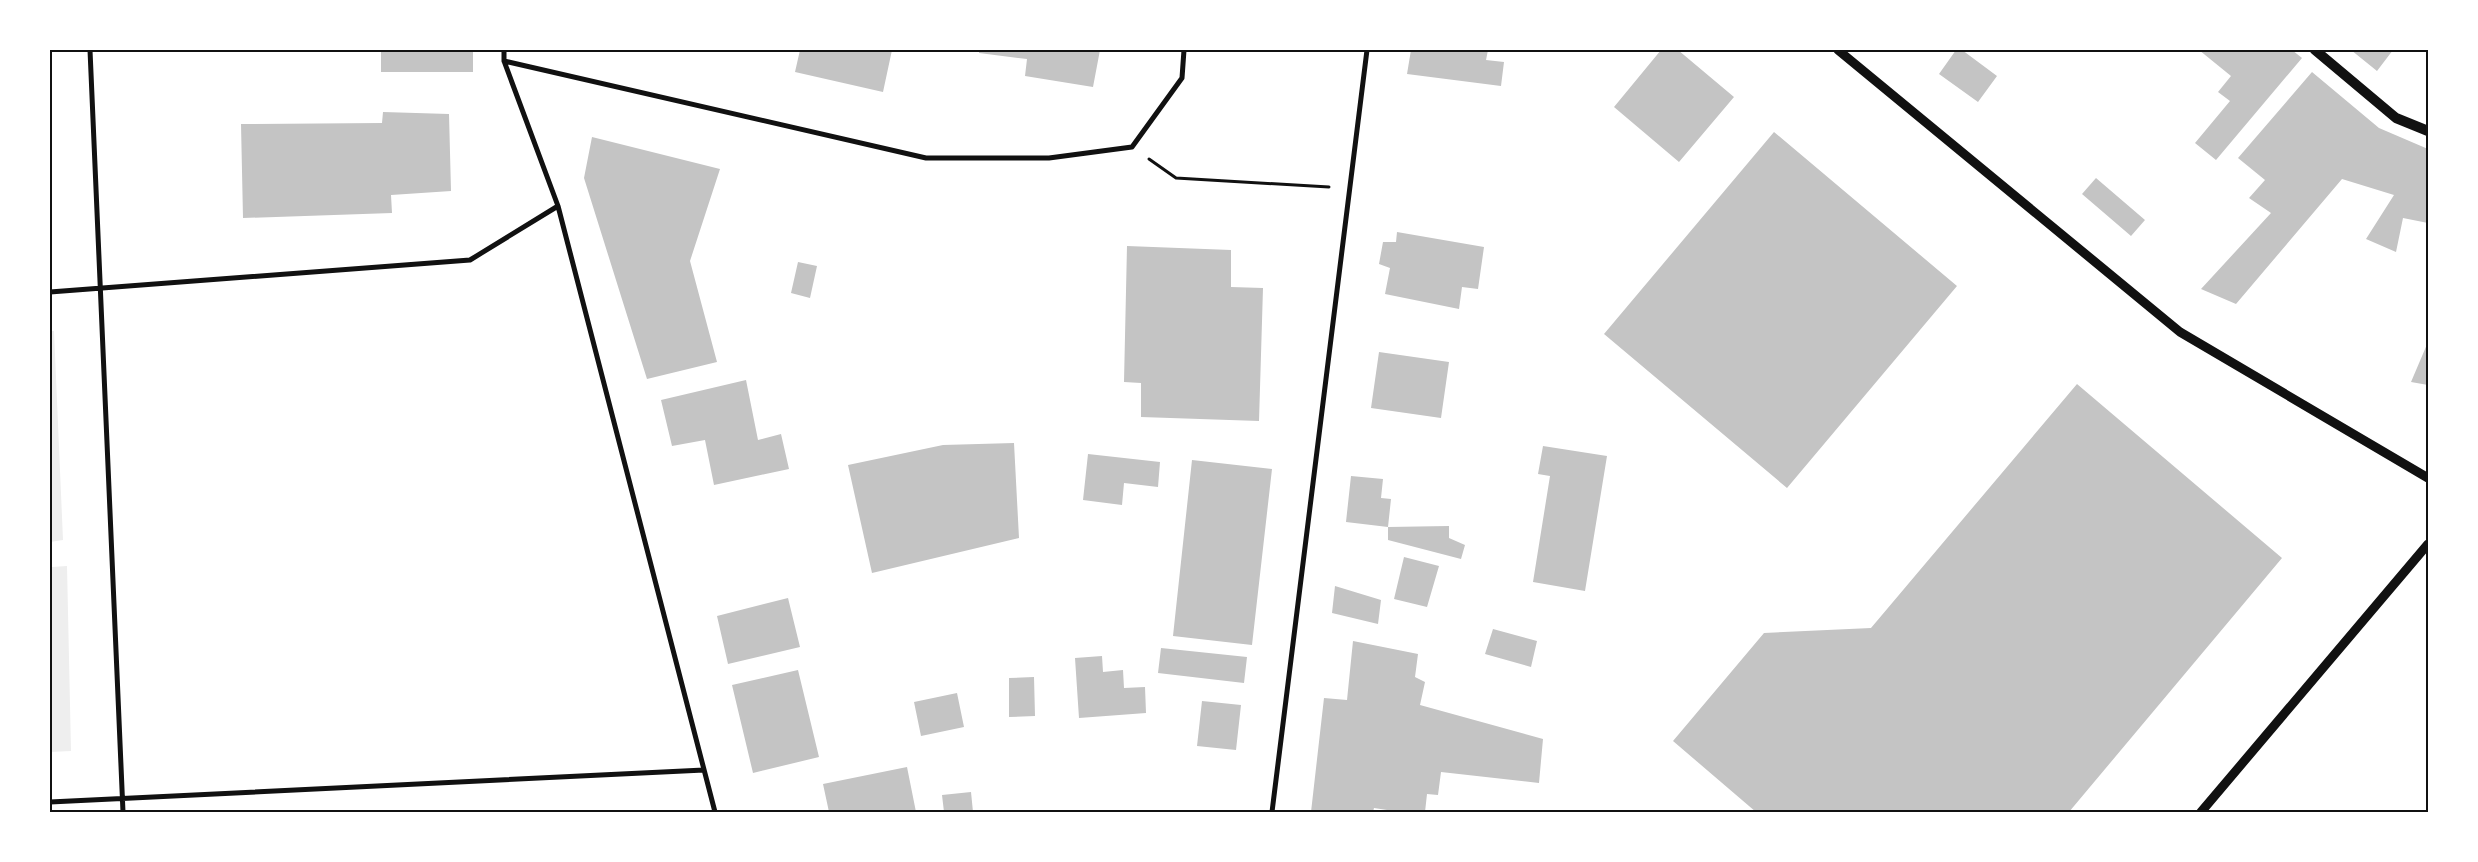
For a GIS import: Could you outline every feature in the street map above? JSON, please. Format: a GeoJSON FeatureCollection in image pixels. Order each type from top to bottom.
{"type":"FeatureCollection","features":[{"type":"Feature","properties":{"kind":"main road"},"geometry":{"type":"LineString","coordinates":[[2316,50],[2396,118],[2428,131]]}},
{"type":"Feature","properties":{"kind":"street"},"geometry":{"type":"LineString","coordinates":[[90,50],[123,812]]}},
{"type":"Feature","properties":{"kind":"street"},"geometry":{"type":"LineString","coordinates":[[504,50],[504,61],[558,206],[715,812]]}},
{"type":"Feature","properties":{"kind":"street"},"geometry":{"type":"LineString","coordinates":[[504,61],[926,158],[1049,158],[1132,147],[1182,78],[1184,50]]}},
{"type":"Feature","properties":{"kind":"street"},"geometry":{"type":"LineString","coordinates":[[1272,812],[1367,50]]}},
{"type":"Feature","properties":{"kind":"street"},"geometry":{"type":"LineString","coordinates":[[1838,50],[2180,332],[2428,478]]}},
{"type":"Feature","properties":{"kind":"street"},"geometry":{"type":"LineString","coordinates":[[50,292],[101,290],[470,260],[558,206]]}},
{"type":"Feature","properties":{"kind":"street"},"geometry":{"type":"LineString","coordinates":[[2201,812],[2428,544]]}},
{"type":"Feature","properties":{"kind":"street"},"geometry":{"type":"LineString","coordinates":[[50,802],[704,770]]}},
{"type":"Feature","properties":{"kind":"path"},"geometry":{"type":"LineString","coordinates":[[1132,147],[1176,178],[1349,188]]}},
{"type":"Feature","properties":{"kind":"shaded area"},"geometry":{"type":"Polygon","coordinates":[[[50,331],[54,331],[63,540],[50,542],[50,331]]]}},
{"type":"Feature","properties":{"kind":"shaded area"},"geometry":{"type":"Polygon","coordinates":[[[50,558],[52,567],[67,566],[71,751],[50,752],[50,558]]]}},
{"type":"Feature","properties":{"kind":"building"},"geometry":{"type":"Polygon","coordinates":[[[381,50],[473,50],[473,72],[381,72],[381,50]]]}},
{"type":"Feature","properties":{"kind":"building"},"geometry":{"type":"Polygon","coordinates":[[[800,50],[892,50],[883,92],[795,72],[800,50]]]}},
{"type":"Feature","properties":{"kind":"building"},"geometry":{"type":"Polygon","coordinates":[[[979,50],[1100,50],[1093,87],[1025,76],[1027,59],[979,53],[979,50]]]}},
{"type":"Feature","properties":{"kind":"building"},"geometry":{"type":"Polygon","coordinates":[[[1411,50],[1488,50],[1486,60],[1504,62],[1501,86],[1407,74],[1411,50]]]}},
{"type":"Feature","properties":{"kind":"building"},"geometry":{"type":"Polygon","coordinates":[[[1661,50],[1678,50],[1734,97],[1679,162],[1614,107],[1661,50]]]}},
{"type":"Feature","properties":{"kind":"building"},"geometry":{"type":"Polygon","coordinates":[[[1956,50],[1962,50],[1997,76],[1978,102],[1939,74],[1956,50]]]}},
{"type":"Feature","properties":{"kind":"building"},"geometry":{"type":"Polygon","coordinates":[[[2199,50],[2292,50],[2302,58],[2216,160],[2195,143],[2230,101],[2218,92],[2231,76],[2199,50]]]}},
{"type":"Feature","properties":{"kind":"building"},"geometry":{"type":"Polygon","coordinates":[[[2351,50],[2393,50],[2377,71],[2351,50]]]}},
{"type":"Feature","properties":{"kind":"building"},"geometry":{"type":"Polygon","coordinates":[[[2312,72],[2379,128],[2428,149],[2428,223],[2403,218],[2396,252],[2366,239],[2394,195],[2342,179],[2236,304],[2201,289],[2271,213],[2249,198],[2265,180],[2238,158],[2312,72]]]}},
{"type":"Feature","properties":{"kind":"building"},"geometry":{"type":"Polygon","coordinates":[[[383,112],[449,114],[451,191],[391,195],[392,213],[243,218],[241,124],[382,123],[383,112]]]}},
{"type":"Feature","properties":{"kind":"building"},"geometry":{"type":"Polygon","coordinates":[[[1774,132],[1957,286],[1787,488],[1604,334],[1774,132]]]}},
{"type":"Feature","properties":{"kind":"building"},"geometry":{"type":"Polygon","coordinates":[[[592,137],[720,169],[690,261],[717,362],[647,379],[584,178],[592,137]]]}},
{"type":"Feature","properties":{"kind":"building"},"geometry":{"type":"Polygon","coordinates":[[[2096,178],[2145,220],[2131,236],[2082,194],[2096,178]]]}},
{"type":"Feature","properties":{"kind":"building"},"geometry":{"type":"Polygon","coordinates":[[[1397,232],[1484,247],[1478,289],[1462,287],[1459,309],[1385,294],[1390,268],[1379,264],[1383,242],[1396,242],[1397,232]]]}},
{"type":"Feature","properties":{"kind":"building"},"geometry":{"type":"Polygon","coordinates":[[[1127,246],[1231,250],[1231,287],[1263,288],[1259,421],[1141,417],[1141,383],[1124,382],[1127,246]]]}},
{"type":"Feature","properties":{"kind":"building"},"geometry":{"type":"Polygon","coordinates":[[[798,262],[817,266],[810,298],[791,293],[798,262]]]}},
{"type":"Feature","properties":{"kind":"building"},"geometry":{"type":"Polygon","coordinates":[[[2428,342],[2428,385],[2411,382],[2428,342]]]}},
{"type":"Feature","properties":{"kind":"building"},"geometry":{"type":"Polygon","coordinates":[[[1379,352],[1449,362],[1441,418],[1371,408],[1379,352]]]}},
{"type":"Feature","properties":{"kind":"building"},"geometry":{"type":"Polygon","coordinates":[[[746,380],[758,440],[781,434],[789,469],[714,485],[705,440],[672,446],[661,400],[746,380]]]}},
{"type":"Feature","properties":{"kind":"building"},"geometry":{"type":"Polygon","coordinates":[[[2077,384],[2282,558],[2069,812],[1756,812],[1673,741],[1764,633],[1871,628],[2077,384]]]}},
{"type":"Feature","properties":{"kind":"building"},"geometry":{"type":"Polygon","coordinates":[[[1014,443],[1019,538],[872,573],[848,465],[943,445],[1014,443]]]}},
{"type":"Feature","properties":{"kind":"building"},"geometry":{"type":"Polygon","coordinates":[[[1543,446],[1607,456],[1585,591],[1533,582],[1550,476],[1538,474],[1543,446]]]}},
{"type":"Feature","properties":{"kind":"building"},"geometry":{"type":"Polygon","coordinates":[[[1088,454],[1160,462],[1158,487],[1124,483],[1122,505],[1083,500],[1088,454]]]}},
{"type":"Feature","properties":{"kind":"building"},"geometry":{"type":"Polygon","coordinates":[[[1192,460],[1272,469],[1252,645],[1173,636],[1192,460]]]}},
{"type":"Feature","properties":{"kind":"building"},"geometry":{"type":"Polygon","coordinates":[[[1351,476],[1383,479],[1381,498],[1391,499],[1388,527],[1346,522],[1351,476]]]}},
{"type":"Feature","properties":{"kind":"building"},"geometry":{"type":"Polygon","coordinates":[[[1449,526],[1449,538],[1465,545],[1461,559],[1388,540],[1388,527],[1449,526]]]}},
{"type":"Feature","properties":{"kind":"building"},"geometry":{"type":"Polygon","coordinates":[[[1404,557],[1439,566],[1427,607],[1394,599],[1404,557]]]}},
{"type":"Feature","properties":{"kind":"building"},"geometry":{"type":"Polygon","coordinates":[[[1335,586],[1381,600],[1378,624],[1332,613],[1335,586]]]}},
{"type":"Feature","properties":{"kind":"building"},"geometry":{"type":"Polygon","coordinates":[[[788,598],[800,647],[728,664],[717,616],[788,598]]]}},
{"type":"Feature","properties":{"kind":"building"},"geometry":{"type":"Polygon","coordinates":[[[1493,629],[1537,641],[1531,667],[1485,654],[1493,629]]]}},
{"type":"Feature","properties":{"kind":"building"},"geometry":{"type":"Polygon","coordinates":[[[1353,641],[1418,654],[1415,677],[1425,682],[1420,705],[1543,739],[1539,783],[1441,772],[1438,795],[1427,794],[1425,812],[1400,812],[1374,808],[1373,812],[1311,812],[1324,698],[1347,700],[1353,641]]]}},
{"type":"Feature","properties":{"kind":"building"},"geometry":{"type":"Polygon","coordinates":[[[1161,648],[1247,657],[1244,683],[1158,673],[1161,648]]]}},
{"type":"Feature","properties":{"kind":"building"},"geometry":{"type":"Polygon","coordinates":[[[1102,656],[1103,672],[1123,670],[1124,688],[1145,687],[1146,713],[1079,718],[1075,658],[1102,656]]]}},
{"type":"Feature","properties":{"kind":"building"},"geometry":{"type":"Polygon","coordinates":[[[798,670],[819,757],[753,773],[732,685],[798,670]]]}},
{"type":"Feature","properties":{"kind":"building"},"geometry":{"type":"Polygon","coordinates":[[[1034,677],[1035,716],[1009,717],[1009,678],[1034,677]]]}},
{"type":"Feature","properties":{"kind":"building"},"geometry":{"type":"Polygon","coordinates":[[[957,693],[964,727],[921,736],[914,702],[957,693]]]}},
{"type":"Feature","properties":{"kind":"building"},"geometry":{"type":"Polygon","coordinates":[[[1202,701],[1241,705],[1236,750],[1197,746],[1202,701]]]}},
{"type":"Feature","properties":{"kind":"building"},"geometry":{"type":"Polygon","coordinates":[[[907,767],[916,812],[829,812],[823,784],[907,767]]]}},
{"type":"Feature","properties":{"kind":"building"},"geometry":{"type":"Polygon","coordinates":[[[971,792],[973,812],[944,812],[942,795],[971,792]]]}}]}
